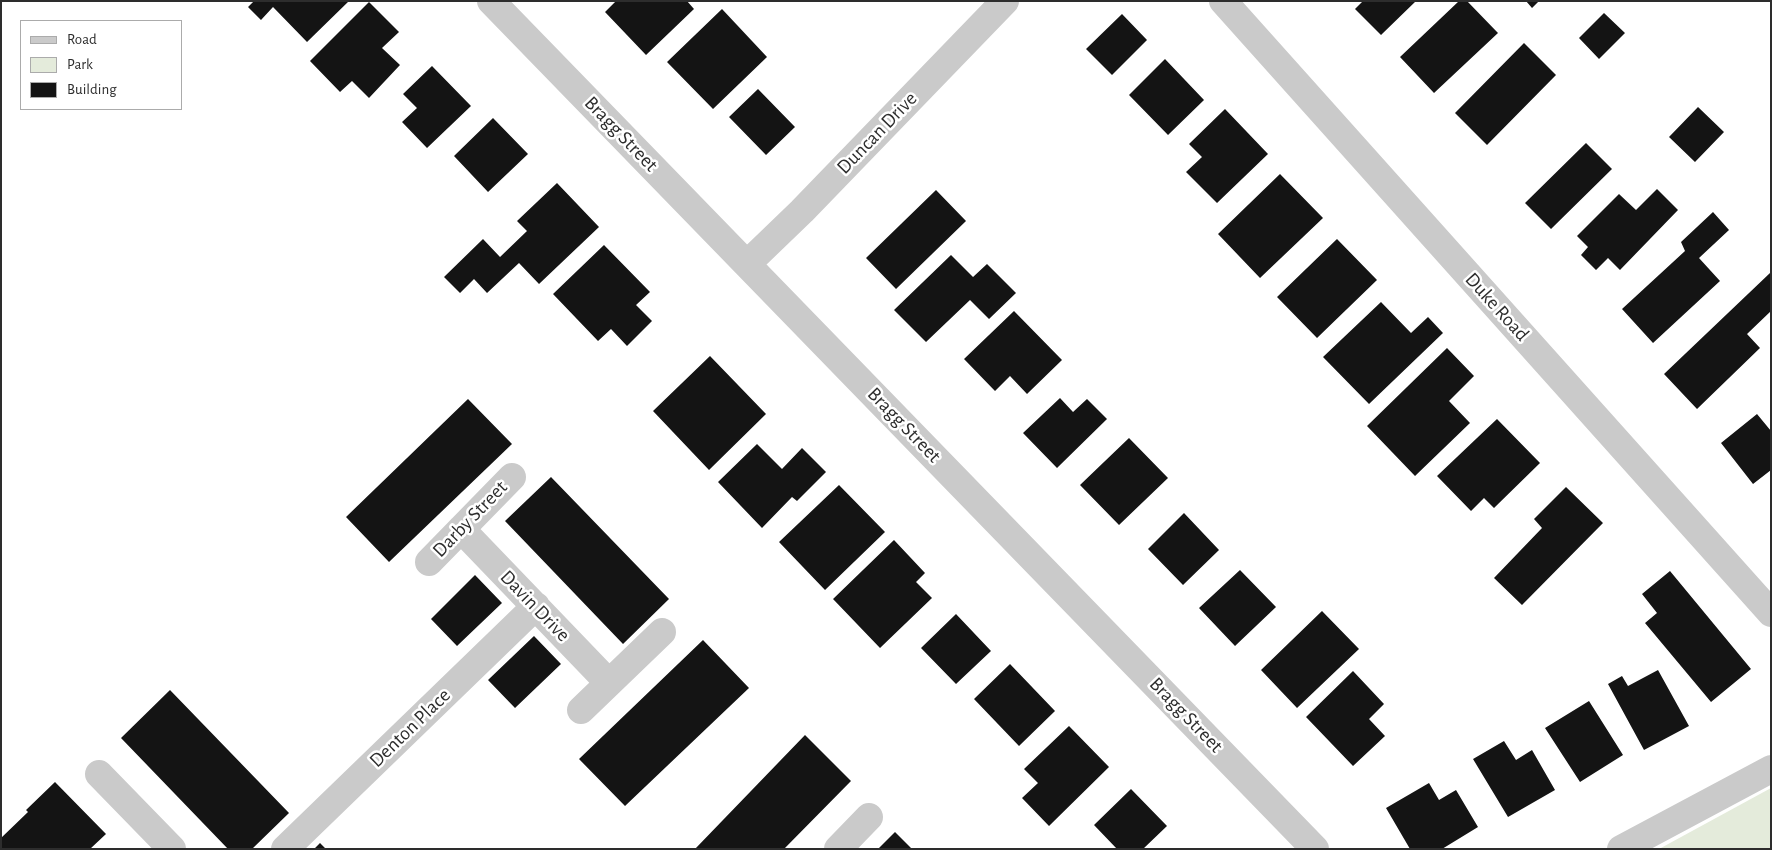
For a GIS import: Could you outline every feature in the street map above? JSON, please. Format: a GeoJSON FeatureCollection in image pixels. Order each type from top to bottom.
{"type":"FeatureCollection","features":[{"type":"Feature","properties":{"kind":"street","name":"Bragg Street"},"geometry":{"type":"LineString","coordinates":[[491,1],[1315,849]]}},
{"type":"Feature","properties":{"kind":"street","name":"Duncan Drive"},"geometry":{"type":"LineString","coordinates":[[747,264],[802,211],[1004,1]]}},
{"type":"Feature","properties":{"kind":"street","name":"Duke Road"},"geometry":{"type":"LineString","coordinates":[[1223,1],[1771,613]]}},
{"type":"Feature","properties":{"kind":"street","name":"Darby Street"},"geometry":{"type":"LineString","coordinates":[[429,562],[512,477]]}},
{"type":"Feature","properties":{"kind":"street","name":"Davin Drive"},"geometry":{"type":"LineString","coordinates":[[461,529],[609,683]]}},
{"type":"Feature","properties":{"kind":"street","name":"Denton Place"},"geometry":{"type":"LineString","coordinates":[[285,849],[536,606]]}},
{"type":"Feature","properties":{"kind":"street"},"geometry":{"type":"LineString","coordinates":[[581,710],[662,632]]}},
{"type":"Feature","properties":{"kind":"street"},"geometry":{"type":"LineString","coordinates":[[1621,849],[1771,769]]}},
{"type":"Feature","properties":{"kind":"street"},"geometry":{"type":"LineString","coordinates":[[100,774],[159,844]]}},
{"type":"Feature","properties":{"kind":"street"},"geometry":{"type":"LineString","coordinates":[[838,849],[869,818]]}},
{"type":"Feature","properties":{"kind":"green space"},"geometry":{"type":"Polygon","coordinates":[[[1771,788],[1771,849],[1659,849],[1771,788]]]}},
{"type":"Feature","properties":{"kind":"building"},"geometry":{"type":"Polygon","coordinates":[[[254,1],[349,1],[307,42],[273,7],[261,20],[248,7],[254,1]]]}},
{"type":"Feature","properties":{"kind":"building"},"geometry":{"type":"Polygon","coordinates":[[[616,1],[687,1],[694,9],[646,55],[605,12],[616,1]]]}},
{"type":"Feature","properties":{"kind":"building"},"geometry":{"type":"Polygon","coordinates":[[[1363,1],[1416,1],[1381,35],[1355,9],[1363,1]]]}},
{"type":"Feature","properties":{"kind":"building"},"geometry":{"type":"Polygon","coordinates":[[[1459,1],[1467,1],[1498,33],[1434,93],[1400,57],[1459,1]]]}},
{"type":"Feature","properties":{"kind":"building"},"geometry":{"type":"Polygon","coordinates":[[[1526,1],[1539,1],[1532,8],[1526,1]]]}},
{"type":"Feature","properties":{"kind":"building"},"geometry":{"type":"Polygon","coordinates":[[[369,2],[399,32],[382,48],[400,65],[369,98],[352,81],[340,92],[310,61],[369,2]]]}},
{"type":"Feature","properties":{"kind":"building"},"geometry":{"type":"Polygon","coordinates":[[[722,9],[767,57],[713,109],[667,62],[722,9]]]}},
{"type":"Feature","properties":{"kind":"building"},"geometry":{"type":"Polygon","coordinates":[[[1604,13],[1625,33],[1599,59],[1579,38],[1604,13]]]}},
{"type":"Feature","properties":{"kind":"building"},"geometry":{"type":"Polygon","coordinates":[[[1122,14],[1147,40],[1112,75],[1086,49],[1122,14]]]}},
{"type":"Feature","properties":{"kind":"building"},"geometry":{"type":"Polygon","coordinates":[[[1524,43],[1556,75],[1487,145],[1455,113],[1524,43]]]}},
{"type":"Feature","properties":{"kind":"building"},"geometry":{"type":"Polygon","coordinates":[[[1165,59],[1204,100],[1168,135],[1129,95],[1165,59]]]}},
{"type":"Feature","properties":{"kind":"building"},"geometry":{"type":"Polygon","coordinates":[[[432,66],[471,106],[427,148],[402,122],[417,108],[403,94],[432,66]]]}},
{"type":"Feature","properties":{"kind":"building"},"geometry":{"type":"Polygon","coordinates":[[[758,89],[795,127],[766,155],[729,117],[758,89]]]}},
{"type":"Feature","properties":{"kind":"building"},"geometry":{"type":"Polygon","coordinates":[[[1698,107],[1724,132],[1695,162],[1669,137],[1698,107]]]}},
{"type":"Feature","properties":{"kind":"building"},"geometry":{"type":"Polygon","coordinates":[[[1225,109],[1268,154],[1217,203],[1186,172],[1202,157],[1189,144],[1225,109]]]}},
{"type":"Feature","properties":{"kind":"building"},"geometry":{"type":"Polygon","coordinates":[[[493,118],[528,154],[488,192],[454,156],[493,118]]]}},
{"type":"Feature","properties":{"kind":"building"},"geometry":{"type":"Polygon","coordinates":[[[1586,143],[1612,169],[1551,229],[1525,203],[1586,143]]]}},
{"type":"Feature","properties":{"kind":"building"},"geometry":{"type":"Polygon","coordinates":[[[1280,174],[1323,218],[1260,278],[1218,234],[1280,174]]]}},
{"type":"Feature","properties":{"kind":"building"},"geometry":{"type":"Polygon","coordinates":[[[557,183],[599,227],[539,284],[519,263],[487,293],[474,279],[460,293],[444,277],[483,239],[500,257],[527,231],[517,221],[557,183]]]}},
{"type":"Feature","properties":{"kind":"building"},"geometry":{"type":"Polygon","coordinates":[[[1657,189],[1678,210],[1620,270],[1608,258],[1596,270],[1581,255],[1588,247],[1577,236],[1619,194],[1636,210],[1657,189]]]}},
{"type":"Feature","properties":{"kind":"building"},"geometry":{"type":"Polygon","coordinates":[[[936,190],[966,221],[896,289],[866,258],[936,190]]]}},
{"type":"Feature","properties":{"kind":"building"},"geometry":{"type":"Polygon","coordinates":[[[1713,212],[1729,230],[1699,258],[1720,281],[1653,343],[1622,309],[1685,251],[1681,242],[1713,212]]]}},
{"type":"Feature","properties":{"kind":"building"},"geometry":{"type":"Polygon","coordinates":[[[1337,239],[1377,280],[1317,338],[1277,297],[1337,239]]]}},
{"type":"Feature","properties":{"kind":"building"},"geometry":{"type":"Polygon","coordinates":[[[604,245],[650,292],[636,305],[652,321],[627,346],[611,329],[598,341],[553,294],[604,245]]]}},
{"type":"Feature","properties":{"kind":"building"},"geometry":{"type":"Polygon","coordinates":[[[951,255],[973,277],[987,264],[1016,293],[989,319],[970,300],[926,342],[894,310],[951,255]]]}},
{"type":"Feature","properties":{"kind":"building"},"geometry":{"type":"Polygon","coordinates":[[[1770,273],[1771,311],[1747,334],[1760,348],[1697,409],[1664,374],[1770,273]]]}},
{"type":"Feature","properties":{"kind":"building"},"geometry":{"type":"Polygon","coordinates":[[[1381,302],[1411,333],[1428,317],[1443,333],[1369,404],[1323,357],[1381,302]]]}},
{"type":"Feature","properties":{"kind":"building"},"geometry":{"type":"Polygon","coordinates":[[[1014,311],[1062,360],[1027,394],[1010,376],[995,391],[964,359],[1014,311]]]}},
{"type":"Feature","properties":{"kind":"building"},"geometry":{"type":"Polygon","coordinates":[[[1447,348],[1474,376],[1449,401],[1470,423],[1415,476],[1367,426],[1447,348]]]}},
{"type":"Feature","properties":{"kind":"building"},"geometry":{"type":"Polygon","coordinates":[[[710,356],[766,414],[709,470],[653,411],[710,356]]]}},
{"type":"Feature","properties":{"kind":"building"},"geometry":{"type":"Polygon","coordinates":[[[1060,398],[1073,412],[1087,399],[1107,419],[1057,468],[1023,433],[1060,398]]]}},
{"type":"Feature","properties":{"kind":"building"},"geometry":{"type":"Polygon","coordinates":[[[468,399],[512,444],[389,562],[346,517],[468,399]]]}},
{"type":"Feature","properties":{"kind":"building"},"geometry":{"type":"Polygon","coordinates":[[[1757,414],[1771,431],[1771,470],[1753,484],[1721,443],[1757,414]]]}},
{"type":"Feature","properties":{"kind":"building"},"geometry":{"type":"Polygon","coordinates":[[[1497,419],[1540,463],[1494,508],[1484,498],[1471,511],[1437,476],[1497,419]]]}},
{"type":"Feature","properties":{"kind":"building"},"geometry":{"type":"Polygon","coordinates":[[[1129,438],[1168,478],[1119,525],[1080,485],[1129,438]]]}},
{"type":"Feature","properties":{"kind":"building"},"geometry":{"type":"Polygon","coordinates":[[[757,444],[782,469],[802,448],[826,472],[797,501],[792,497],[762,528],[718,482],[757,444]]]}},
{"type":"Feature","properties":{"kind":"building"},"geometry":{"type":"Polygon","coordinates":[[[551,477],[669,599],[623,644],[505,521],[551,477]]]}},
{"type":"Feature","properties":{"kind":"building"},"geometry":{"type":"Polygon","coordinates":[[[839,485],[885,532],[825,590],[779,542],[839,485]]]}},
{"type":"Feature","properties":{"kind":"building"},"geometry":{"type":"Polygon","coordinates":[[[1566,487],[1603,523],[1522,605],[1494,578],[1542,528],[1534,519],[1566,487]]]}},
{"type":"Feature","properties":{"kind":"building"},"geometry":{"type":"Polygon","coordinates":[[[1184,513],[1219,550],[1183,585],[1148,549],[1184,513]]]}},
{"type":"Feature","properties":{"kind":"building"},"geometry":{"type":"Polygon","coordinates":[[[894,540],[925,573],[916,582],[932,598],[880,648],[833,599],[894,540]]]}},
{"type":"Feature","properties":{"kind":"building"},"geometry":{"type":"Polygon","coordinates":[[[1240,570],[1276,607],[1235,646],[1199,608],[1240,570]]]}},
{"type":"Feature","properties":{"kind":"building"},"geometry":{"type":"Polygon","coordinates":[[[1670,571],[1751,669],[1711,702],[1645,623],[1657,613],[1642,594],[1670,571]]]}},
{"type":"Feature","properties":{"kind":"building"},"geometry":{"type":"Polygon","coordinates":[[[475,575],[502,603],[457,646],[431,619],[475,575]]]}},
{"type":"Feature","properties":{"kind":"building"},"geometry":{"type":"Polygon","coordinates":[[[1322,611],[1359,649],[1297,708],[1261,670],[1322,611]]]}},
{"type":"Feature","properties":{"kind":"building"},"geometry":{"type":"Polygon","coordinates":[[[956,614],[991,651],[956,684],[921,648],[956,614]]]}},
{"type":"Feature","properties":{"kind":"building"},"geometry":{"type":"Polygon","coordinates":[[[534,636],[561,664],[515,708],[488,680],[534,636]]]}},
{"type":"Feature","properties":{"kind":"building"},"geometry":{"type":"Polygon","coordinates":[[[703,640],[749,688],[625,806],[579,759],[703,640]]]}},
{"type":"Feature","properties":{"kind":"building"},"geometry":{"type":"Polygon","coordinates":[[[1010,664],[1055,711],[1019,746],[974,699],[1010,664]]]}},
{"type":"Feature","properties":{"kind":"building"},"geometry":{"type":"Polygon","coordinates":[[[1658,670],[1689,726],[1644,750],[1608,684],[1622,676],[1628,686],[1658,670]]]}},
{"type":"Feature","properties":{"kind":"building"},"geometry":{"type":"Polygon","coordinates":[[[1353,671],[1384,704],[1369,719],[1385,736],[1353,766],[1306,717],[1353,671]]]}},
{"type":"Feature","properties":{"kind":"building"},"geometry":{"type":"Polygon","coordinates":[[[170,690],[289,813],[252,849],[228,849],[121,738],[170,690]]]}},
{"type":"Feature","properties":{"kind":"building"},"geometry":{"type":"Polygon","coordinates":[[[1589,701],[1623,755],[1580,782],[1545,728],[1589,701]]]}},
{"type":"Feature","properties":{"kind":"building"},"geometry":{"type":"Polygon","coordinates":[[[1069,726],[1109,767],[1049,826],[1022,798],[1038,783],[1024,769],[1069,726]]]}},
{"type":"Feature","properties":{"kind":"building"},"geometry":{"type":"Polygon","coordinates":[[[805,735],[851,781],[784,849],[695,849],[805,735]]]}},
{"type":"Feature","properties":{"kind":"building"},"geometry":{"type":"Polygon","coordinates":[[[1504,741],[1516,760],[1532,750],[1555,790],[1508,817],[1473,759],[1504,741]]]}},
{"type":"Feature","properties":{"kind":"building"},"geometry":{"type":"Polygon","coordinates":[[[55,782],[106,834],[90,849],[1,849],[1,838],[55,782]]]}},
{"type":"Feature","properties":{"kind":"building"},"geometry":{"type":"Polygon","coordinates":[[[1429,783],[1439,800],[1456,790],[1478,827],[1442,849],[1410,849],[1386,808],[1429,783]]]}},
{"type":"Feature","properties":{"kind":"building"},"geometry":{"type":"Polygon","coordinates":[[[1131,789],[1167,826],[1143,849],[1117,849],[1094,825],[1131,789]]]}},
{"type":"Feature","properties":{"kind":"building"},"geometry":{"type":"Polygon","coordinates":[[[895,832],[912,849],[878,849],[895,832]]]}},
{"type":"Feature","properties":{"kind":"building"},"geometry":{"type":"Polygon","coordinates":[[[320,843],[326,849],[314,849],[320,843]]]}}]}
